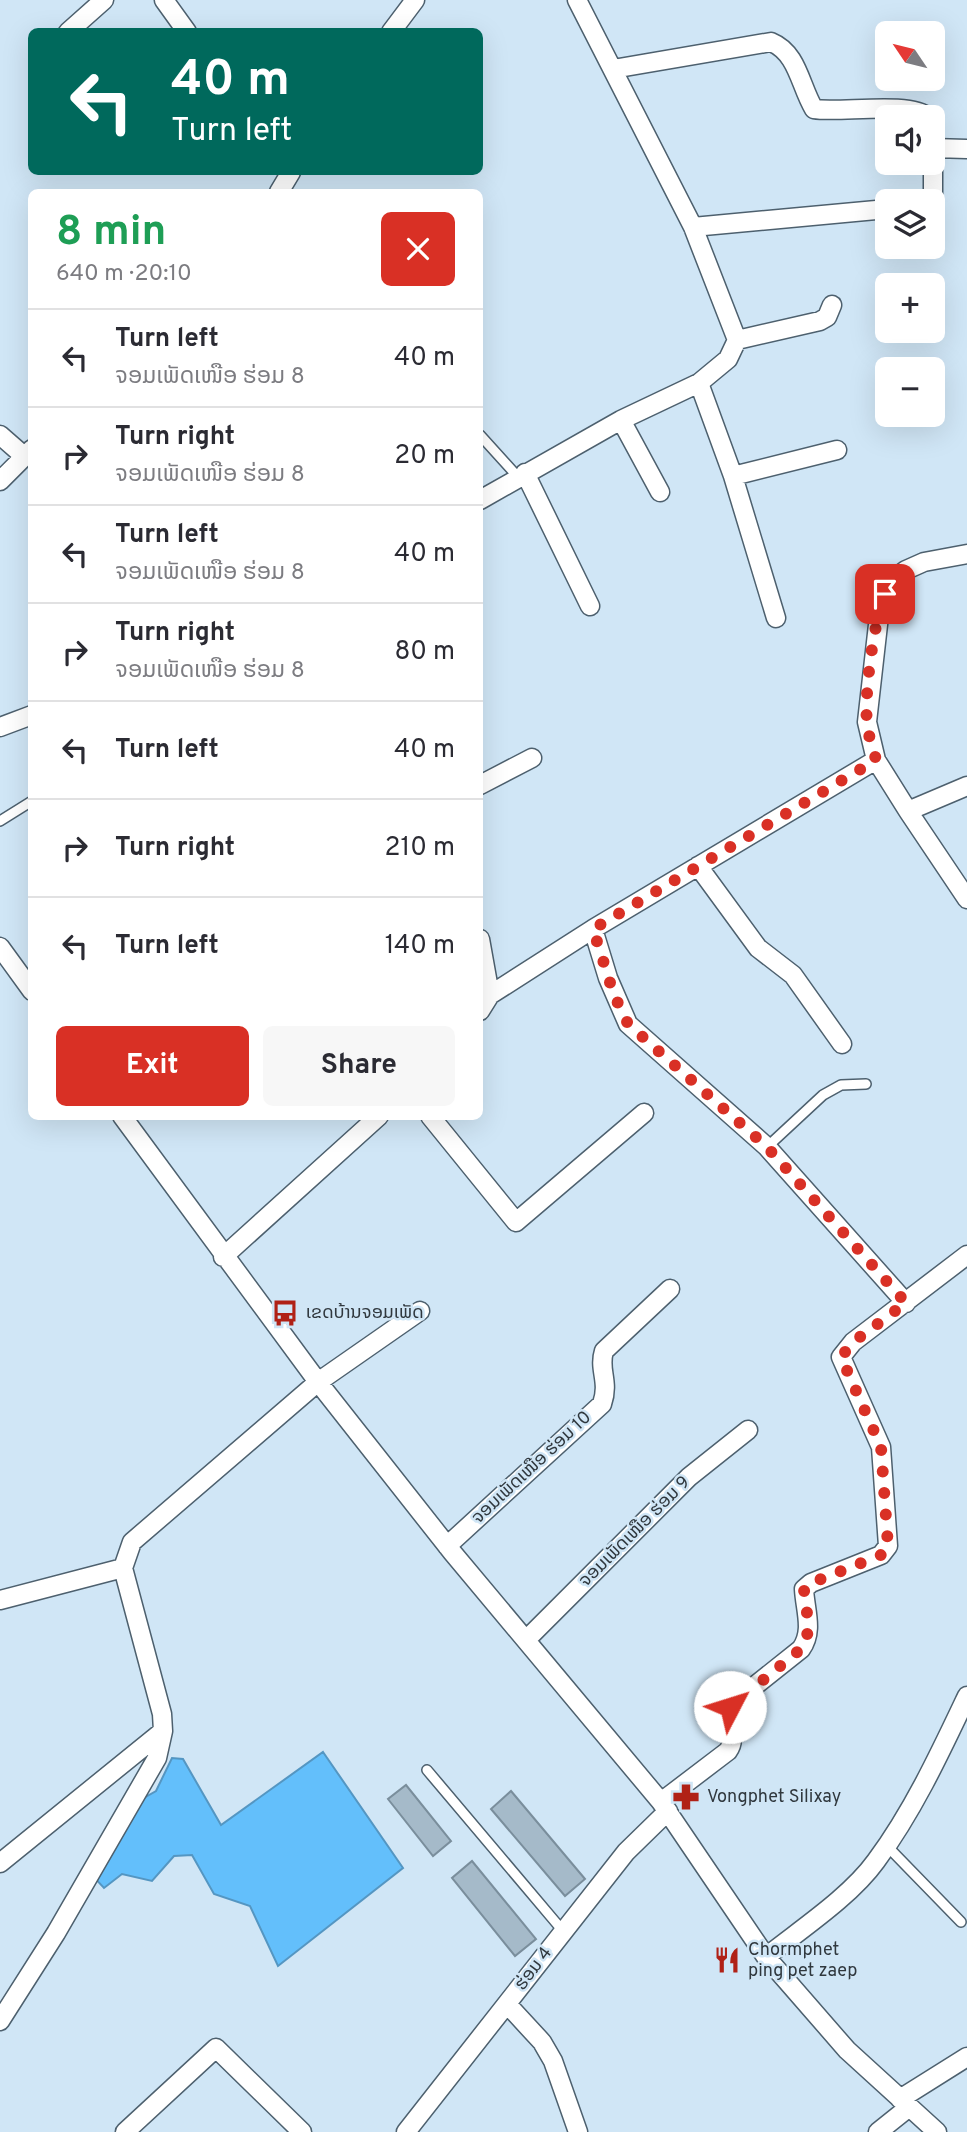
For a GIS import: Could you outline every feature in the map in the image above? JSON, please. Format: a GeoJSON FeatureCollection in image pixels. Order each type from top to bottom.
{"type":"FeatureCollection","features":[{"type":"Feature","properties":{"kind":"street"},"geometry":{"type":"LineString","coordinates":[[72,28],[104,0]]}},
{"type":"Feature","properties":{"kind":"street"},"geometry":{"type":"LineString","coordinates":[[164,0],[184,28]]}},
{"type":"Feature","properties":{"kind":"street"},"geometry":{"type":"LineString","coordinates":[[394,28],[415,0]]}},
{"type":"Feature","properties":{"kind":"street"},"geometry":{"type":"LineString","coordinates":[[483,498],[621,420],[699,383],[728,359],[737,340],[693,227],[577,0]]}},
{"type":"Feature","properties":{"kind":"street"},"geometry":{"type":"LineString","coordinates":[[613,69],[771,42],[782,47],[791,58],[814,109],[875,110]]}},
{"type":"Feature","properties":{"kind":"street"},"geometry":{"type":"LineString","coordinates":[[945,148],[967,149]]}},
{"type":"Feature","properties":{"kind":"street"},"geometry":{"type":"LineString","coordinates":[[693,227],[875,210]]}},
{"type":"Feature","properties":{"kind":"street"},"geometry":{"type":"LineString","coordinates":[[737,340],[820,321],[827,317],[832,305]]}},
{"type":"Feature","properties":{"kind":"street"},"geometry":{"type":"LineString","coordinates":[[699,383],[733,476],[775,618]]}},
{"type":"Feature","properties":{"kind":"street"},"geometry":{"type":"LineString","coordinates":[[621,420],[660,492]]}},
{"type":"Feature","properties":{"kind":"street"},"geometry":{"type":"LineString","coordinates":[[0,435],[28,453],[0,481]]}},
{"type":"Feature","properties":{"kind":"street"},"geometry":{"type":"LineString","coordinates":[[733,476],[837,450]]}},
{"type":"Feature","properties":{"kind":"street"},"geometry":{"type":"LineString","coordinates":[[521,475],[590,606]]}},
{"type":"Feature","properties":{"kind":"street"},"geometry":{"type":"LineString","coordinates":[[967,554],[915,566],[891,581],[880,607],[873,649],[867,722],[876,760],[967,899]]}},
{"type":"Feature","properties":{"kind":"street"},"geometry":{"type":"LineString","coordinates":[[0,727],[28,716]]}},
{"type":"Feature","properties":{"kind":"street"},"geometry":{"type":"LineString","coordinates":[[483,783],[532,758]]}},
{"type":"Feature","properties":{"kind":"street"},"geometry":{"type":"LineString","coordinates":[[483,1006],[490,995],[593,929],[876,760]]}},
{"type":"Feature","properties":{"kind":"street"},"geometry":{"type":"LineString","coordinates":[[908,811],[967,786]]}},
{"type":"Feature","properties":{"kind":"street"},"geometry":{"type":"LineString","coordinates":[[698,866],[758,948],[793,975],[842,1044]]}},
{"type":"Feature","properties":{"kind":"street"},"geometry":{"type":"LineString","coordinates":[[593,929],[624,1018],[767,1147],[906,1303],[967,1255]]}},
{"type":"Feature","properties":{"kind":"street"},"geometry":{"type":"LineString","coordinates":[[0,947],[28,986]]}},
{"type":"Feature","properties":{"kind":"street"},"geometry":{"type":"LineString","coordinates":[[483,956],[490,995]]}},
{"type":"Feature","properties":{"kind":"street"},"geometry":{"type":"LineString","coordinates":[[432,1120],[516,1222],[644,1113]]}},
{"type":"Feature","properties":{"kind":"street"},"geometry":{"type":"LineString","coordinates":[[125,1120],[223,1257],[318,1382],[447,1546],[664,1806],[766,1957],[847,2050],[937,2132]]}},
{"type":"Feature","properties":{"kind":"street"},"geometry":{"type":"LineString","coordinates":[[223,1257],[375,1120]]}},
{"type":"Feature","properties":{"kind":"street","name":"ຈອມເພັດເໜືອ ຮ່ອມ 10"},"geometry":{"type":"LineString","coordinates":[[447,1546],[602,1404],[608,1388],[601,1359],[604,1351],[670,1289]]}},
{"type":"Feature","properties":{"kind":"street","name":"ຮ່ອມ 4"},"geometry":{"type":"LineString","coordinates":[[406,2132],[664,1806],[728,1751],[733,1740],[729,1709],[732,1703],[801,1649],[807,1641],[809,1632],[804,1589],[811,1583],[881,1555],[888,1546],[881,1447],[841,1357],[853,1342],[906,1303]]}},
{"type":"Feature","properties":{"kind":"street"},"geometry":{"type":"LineString","coordinates":[[0,2021],[56,1933],[157,1758],[163,1731],[123,1568],[132,1542],[318,1382],[420,1311]]}},
{"type":"Feature","properties":{"kind":"street","name":"ຈອມເພັດເໜືອ ຮ່ອມ 9"},"geometry":{"type":"LineString","coordinates":[[527,1639],[689,1477],[748,1430]]}},
{"type":"Feature","properties":{"kind":"street"},"geometry":{"type":"LineString","coordinates":[[0,1600],[123,1568]]}},
{"type":"Feature","properties":{"kind":"street"},"geometry":{"type":"LineString","coordinates":[[766,1957],[831,1905],[875,1863],[924,1785],[967,1696]]}},
{"type":"Feature","properties":{"kind":"street"},"geometry":{"type":"LineString","coordinates":[[0,1863],[163,1731]]}},
{"type":"Feature","properties":{"kind":"street"},"geometry":{"type":"LineString","coordinates":[[508,2004],[542,2042],[553,2061],[578,2132]]}},
{"type":"Feature","properties":{"kind":"street"},"geometry":{"type":"LineString","coordinates":[[125,2132],[216,2048],[302,2132]]}},
{"type":"Feature","properties":{"kind":"street"},"geometry":{"type":"LineString","coordinates":[[878,2132],[904,2103],[967,2057]]}},
{"type":"Feature","properties":{"kind":"lane"},"geometry":{"type":"LineString","coordinates":[[483,438],[521,475]]}},
{"type":"Feature","properties":{"kind":"lane"},"geometry":{"type":"LineString","coordinates":[[0,821],[28,804]]}},
{"type":"Feature","properties":{"kind":"lane"},"geometry":{"type":"LineString","coordinates":[[767,1147],[823,1095],[841,1085],[866,1084]]}},
{"type":"Feature","properties":{"kind":"lane"},"geometry":{"type":"LineString","coordinates":[[427,1770],[563,1931]]}},
{"type":"Feature","properties":{"kind":"lane"},"geometry":{"type":"LineString","coordinates":[[886,1845],[961,1923]]}},
{"type":"Feature","properties":{"kind":"water"},"geometry":{"type":"Polygon","coordinates":[[[323,1752],[403,1868],[278,1966],[250,1906],[214,1894],[192,1855],[174,1856],[152,1881],[122,1874],[104,1888],[89,1872],[135,1803],[156,1791],[172,1758],[183,1759],[221,1825],[323,1752]]]}},
{"type":"Feature","properties":{"kind":"building"},"geometry":{"type":"Polygon","coordinates":[[[406,1785],[451,1841],[433,1856],[388,1799],[406,1785]]]}},
{"type":"Feature","properties":{"kind":"building"},"geometry":{"type":"Polygon","coordinates":[[[511,1791],[585,1879],[565,1896],[491,1809],[511,1791]]]}},
{"type":"Feature","properties":{"kind":"building"},"geometry":{"type":"Polygon","coordinates":[[[472,1861],[536,1939],[515,1956],[452,1878],[472,1861]]]}},
{"type":"Feature","properties":{"kind":"place","name":"ເຂດບ້ານຈອມເພັດ"},"geometry":{"type":"Point","coordinates":[285,1313]}},
{"type":"Feature","properties":{"kind":"place","name":"Vongphet Silixay"},"geometry":{"type":"Point","coordinates":[686,1797]}},
{"type":"Feature","properties":{"kind":"place","name":"Chormphet ping pet zaep"},"geometry":{"type":"Point","coordinates":[727,1960]}},
{"type":"Feature","properties":{"kind":"route"},"geometry":{"type":"LineString","coordinates":[[730,1707],[801,1649],[807,1641],[809,1632],[804,1589],[811,1583],[881,1555],[888,1546],[881,1447],[845,1373],[841,1357],[853,1342],[906,1303],[767,1147],[628,1024],[614,995],[593,929],[876,760],[867,722],[873,649],[880,607],[885,594]]}}]}
